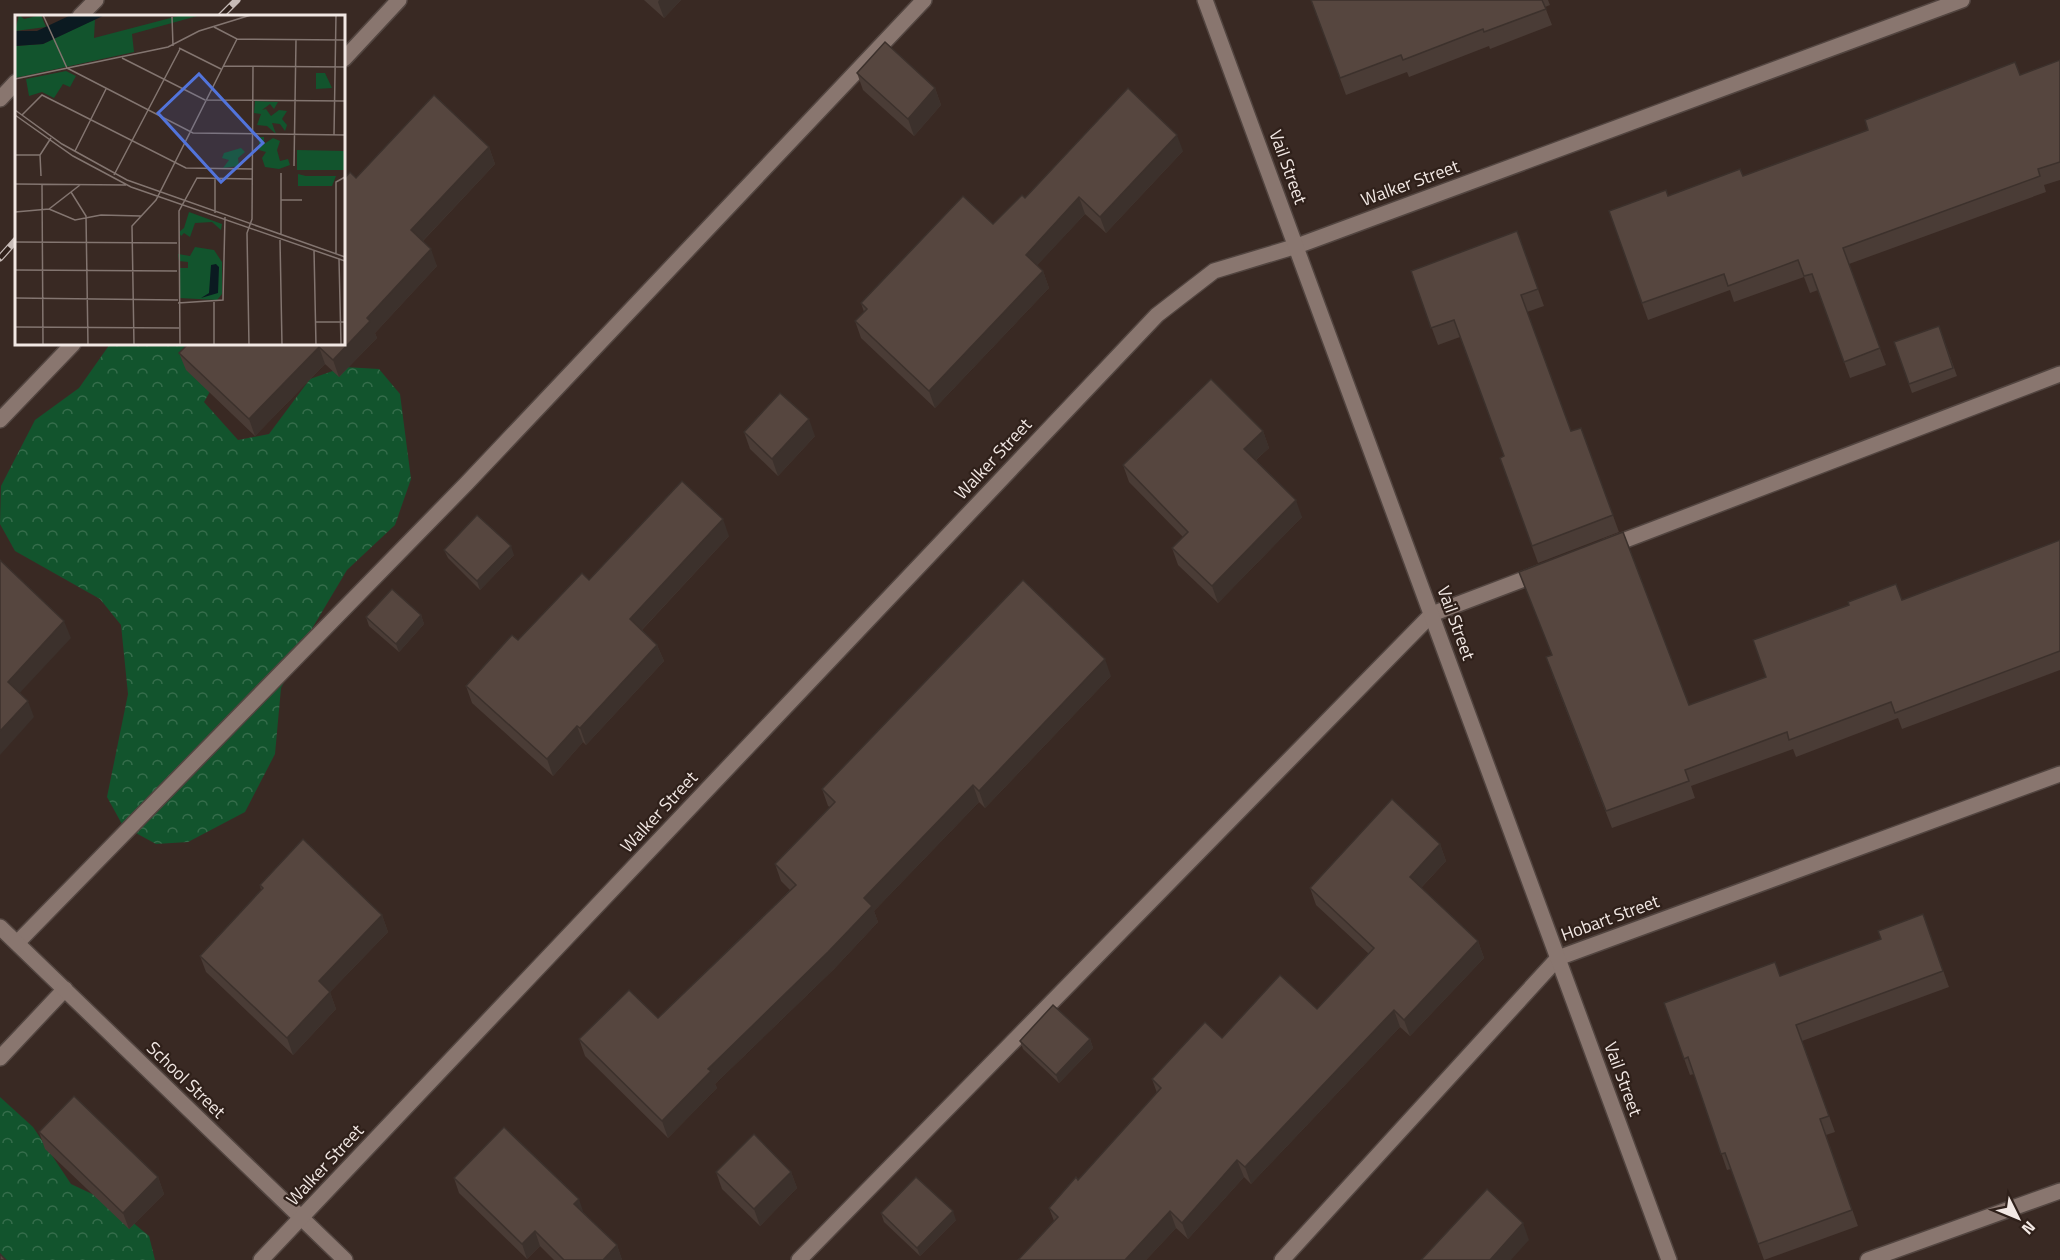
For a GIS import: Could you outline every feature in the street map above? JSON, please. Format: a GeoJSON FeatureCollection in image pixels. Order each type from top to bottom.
{"type":"FeatureCollection","features":[{"type":"Feature","properties":{"kind":"street"},"geometry":{"type":"LineString","coordinates":[[81,15],[96,0]]}},
{"type":"Feature","properties":{"kind":"street"},"geometry":{"type":"LineString","coordinates":[[345,58],[399,0]]}},
{"type":"Feature","properties":{"kind":"street"},"geometry":{"type":"LineString","coordinates":[[17,943],[466,484],[924,0]]}},
{"type":"Feature","properties":{"kind":"street","name":"Vail Street"},"geometry":{"type":"LineString","coordinates":[[1205,0],[1669,1260]]}},
{"type":"Feature","properties":{"kind":"street","name":"Walker Street"},"geometry":{"type":"LineString","coordinates":[[261,1260],[1157,315],[1214,271],[1297,246],[1962,0]]}},
{"type":"Feature","properties":{"kind":"street"},"geometry":{"type":"LineString","coordinates":[[0,99],[15,83]]}},
{"type":"Feature","properties":{"kind":"street"},"geometry":{"type":"LineString","coordinates":[[0,420],[72,345]]}},
{"type":"Feature","properties":{"kind":"street"},"geometry":{"type":"LineString","coordinates":[[1597,551],[2060,374]]}},
{"type":"Feature","properties":{"kind":"street"},"geometry":{"type":"LineString","coordinates":[[799,1260],[1432,614],[1553,568]]}},
{"type":"Feature","properties":{"kind":"street","name":"Hobart Street"},"geometry":{"type":"LineString","coordinates":[[1282,1260],[1558,958],[2060,774]]}},
{"type":"Feature","properties":{"kind":"street","name":"School Street"},"geometry":{"type":"LineString","coordinates":[[0,927],[345,1260]]}},
{"type":"Feature","properties":{"kind":"street"},"geometry":{"type":"LineString","coordinates":[[0,1058],[64,989]]}},
{"type":"Feature","properties":{"kind":"street"},"geometry":{"type":"LineString","coordinates":[[1868,1260],[2060,1191]]}},
{"type":"Feature","properties":{"kind":"green space"},"geometry":{"type":"Polygon","coordinates":[[[109,345],[236,345],[204,402],[238,440],[269,434],[310,379],[344,367],[379,369],[400,394],[411,479],[395,525],[347,570],[307,637],[281,688],[275,754],[245,812],[188,842],[156,844],[123,826],[107,797],[128,694],[121,625],[100,599],[15,551],[0,524],[1,486],[35,420],[79,388],[109,345]]]}},
{"type":"Feature","properties":{"kind":"green space"},"geometry":{"type":"Polygon","coordinates":[[[0,1097],[33,1127],[71,1184],[107,1201],[149,1236],[155,1260],[3,1260],[0,1253],[0,1097]]]}},
{"type":"Feature","properties":{"kind":"building"},"geometry":{"type":"Polygon","coordinates":[[[1311,0],[1542,0],[1546,9],[1484,32],[1483,29],[1403,60],[1401,55],[1340,78],[1311,0]]]}},
{"type":"Feature","properties":{"kind":"building"},"geometry":{"type":"Polygon","coordinates":[[[885,42],[935,88],[908,119],[857,73],[885,42]]]}},
{"type":"Feature","properties":{"kind":"building"},"geometry":{"type":"Polygon","coordinates":[[[2060,60],[2060,162],[2038,169],[2040,176],[1843,248],[1880,348],[1844,362],[1812,274],[1804,276],[1798,260],[1728,286],[1724,274],[1642,303],[1609,211],[1666,190],[1668,196],[1740,169],[1743,176],[1868,130],[1865,120],[2015,62],[2020,75],[2060,60]]]}},
{"type":"Feature","properties":{"kind":"building"},"geometry":{"type":"Polygon","coordinates":[[[1128,88],[1177,135],[1100,217],[1079,197],[1026,255],[1043,271],[929,391],[855,321],[867,309],[861,303],[963,196],[993,224],[1022,195],[1025,198],[1128,88]]]}},
{"type":"Feature","properties":{"kind":"building"},"geometry":{"type":"Polygon","coordinates":[[[434,95],[489,147],[411,230],[431,249],[367,318],[370,321],[333,360],[319,347],[249,419],[179,353],[187,345],[345,345],[345,178],[350,172],[356,178],[434,95]]]}},
{"type":"Feature","properties":{"kind":"building"},"geometry":{"type":"Polygon","coordinates":[[[1517,231],[1538,289],[1521,295],[1571,431],[1581,428],[1613,515],[1532,546],[1500,458],[1504,456],[1454,320],[1431,328],[1411,271],[1517,231]]]}},
{"type":"Feature","properties":{"kind":"building"},"geometry":{"type":"Polygon","coordinates":[[[1939,326],[1953,368],[1909,384],[1894,342],[1939,326]]]}},
{"type":"Feature","properties":{"kind":"building"},"geometry":{"type":"Polygon","coordinates":[[[1211,379],[1263,431],[1244,449],[1296,500],[1212,586],[1172,548],[1188,532],[1123,465],[1211,379]]]}},
{"type":"Feature","properties":{"kind":"building"},"geometry":{"type":"Polygon","coordinates":[[[780,393],[809,419],[772,459],[744,432],[780,393]]]}},
{"type":"Feature","properties":{"kind":"building"},"geometry":{"type":"Polygon","coordinates":[[[682,481],[723,519],[630,619],[657,645],[580,728],[577,726],[547,759],[466,686],[512,635],[518,640],[582,573],[589,580],[682,481]]]}},
{"type":"Feature","properties":{"kind":"building"},"geometry":{"type":"Polygon","coordinates":[[[477,515],[511,546],[477,581],[444,550],[477,515]]]}},
{"type":"Feature","properties":{"kind":"building"},"geometry":{"type":"Polygon","coordinates":[[[1623,532],[1689,705],[1766,677],[1753,640],[1849,605],[1848,602],[1896,584],[1902,600],[2060,540],[2060,651],[1895,713],[1891,702],[1789,740],[1787,732],[1685,770],[1689,781],[1606,811],[1546,657],[1552,655],[1519,572],[1623,532]]]}},
{"type":"Feature","properties":{"kind":"building"},"geometry":{"type":"Polygon","coordinates":[[[0,560],[64,621],[8,682],[28,701],[0,731],[0,560]]]}},
{"type":"Feature","properties":{"kind":"building"},"geometry":{"type":"Polygon","coordinates":[[[1023,580],[1105,659],[979,791],[973,785],[864,898],[872,906],[708,1069],[711,1071],[662,1121],[579,1039],[629,990],[658,1018],[796,885],[775,864],[835,802],[822,789],[1023,580]]]}},
{"type":"Feature","properties":{"kind":"building"},"geometry":{"type":"Polygon","coordinates":[[[392,589],[421,615],[396,644],[366,617],[392,589]]]}},
{"type":"Feature","properties":{"kind":"building"},"geometry":{"type":"Polygon","coordinates":[[[1392,799],[1440,844],[1410,877],[1478,941],[1404,1020],[1394,1010],[1245,1167],[1237,1160],[1182,1223],[1170,1211],[1125,1260],[1018,1260],[1058,1217],[1049,1208],[1076,1177],[1078,1180],[1161,1088],[1152,1079],[1205,1022],[1222,1038],[1280,975],[1317,1009],[1374,948],[1310,888],[1392,799]]]}},
{"type":"Feature","properties":{"kind":"building"},"geometry":{"type":"Polygon","coordinates":[[[303,839],[382,915],[319,981],[330,992],[287,1038],[200,956],[263,888],[260,885],[303,839]]]}},
{"type":"Feature","properties":{"kind":"building"},"geometry":{"type":"Polygon","coordinates":[[[1923,914],[1943,971],[1796,1025],[1829,1116],[1820,1119],[1852,1210],[1758,1244],[1725,1153],[1721,1154],[1688,1057],[1684,1059],[1664,1003],[1775,962],[1780,976],[1881,939],[1878,931],[1923,914]]]}},
{"type":"Feature","properties":{"kind":"building"},"geometry":{"type":"Polygon","coordinates":[[[1053,1005],[1090,1039],[1056,1075],[1020,1041],[1053,1005]]]}},
{"type":"Feature","properties":{"kind":"building"},"geometry":{"type":"Polygon","coordinates":[[[74,1096],[158,1177],[123,1213],[39,1132],[74,1096]]]}},
{"type":"Feature","properties":{"kind":"building"},"geometry":{"type":"Polygon","coordinates":[[[504,1127],[579,1199],[574,1204],[617,1245],[603,1260],[564,1260],[535,1231],[522,1244],[454,1178],[504,1127]]]}},
{"type":"Feature","properties":{"kind":"building"},"geometry":{"type":"Polygon","coordinates":[[[754,1134],[791,1172],[754,1209],[716,1172],[754,1134]]]}},
{"type":"Feature","properties":{"kind":"building"},"geometry":{"type":"Polygon","coordinates":[[[916,1177],[953,1211],[917,1248],[881,1213],[916,1177]]]}},
{"type":"Feature","properties":{"kind":"building"},"geometry":{"type":"Polygon","coordinates":[[[1487,1189],[1523,1223],[1490,1260],[1421,1260],[1487,1189]]]}},
{"type":"Feature","properties":{"kind":"railway"},"geometry":{"type":"LineString","coordinates":[[222,15],[237,0]]}},
{"type":"Feature","properties":{"kind":"railway"},"geometry":{"type":"LineString","coordinates":[[0,258],[15,241]]}}]}
